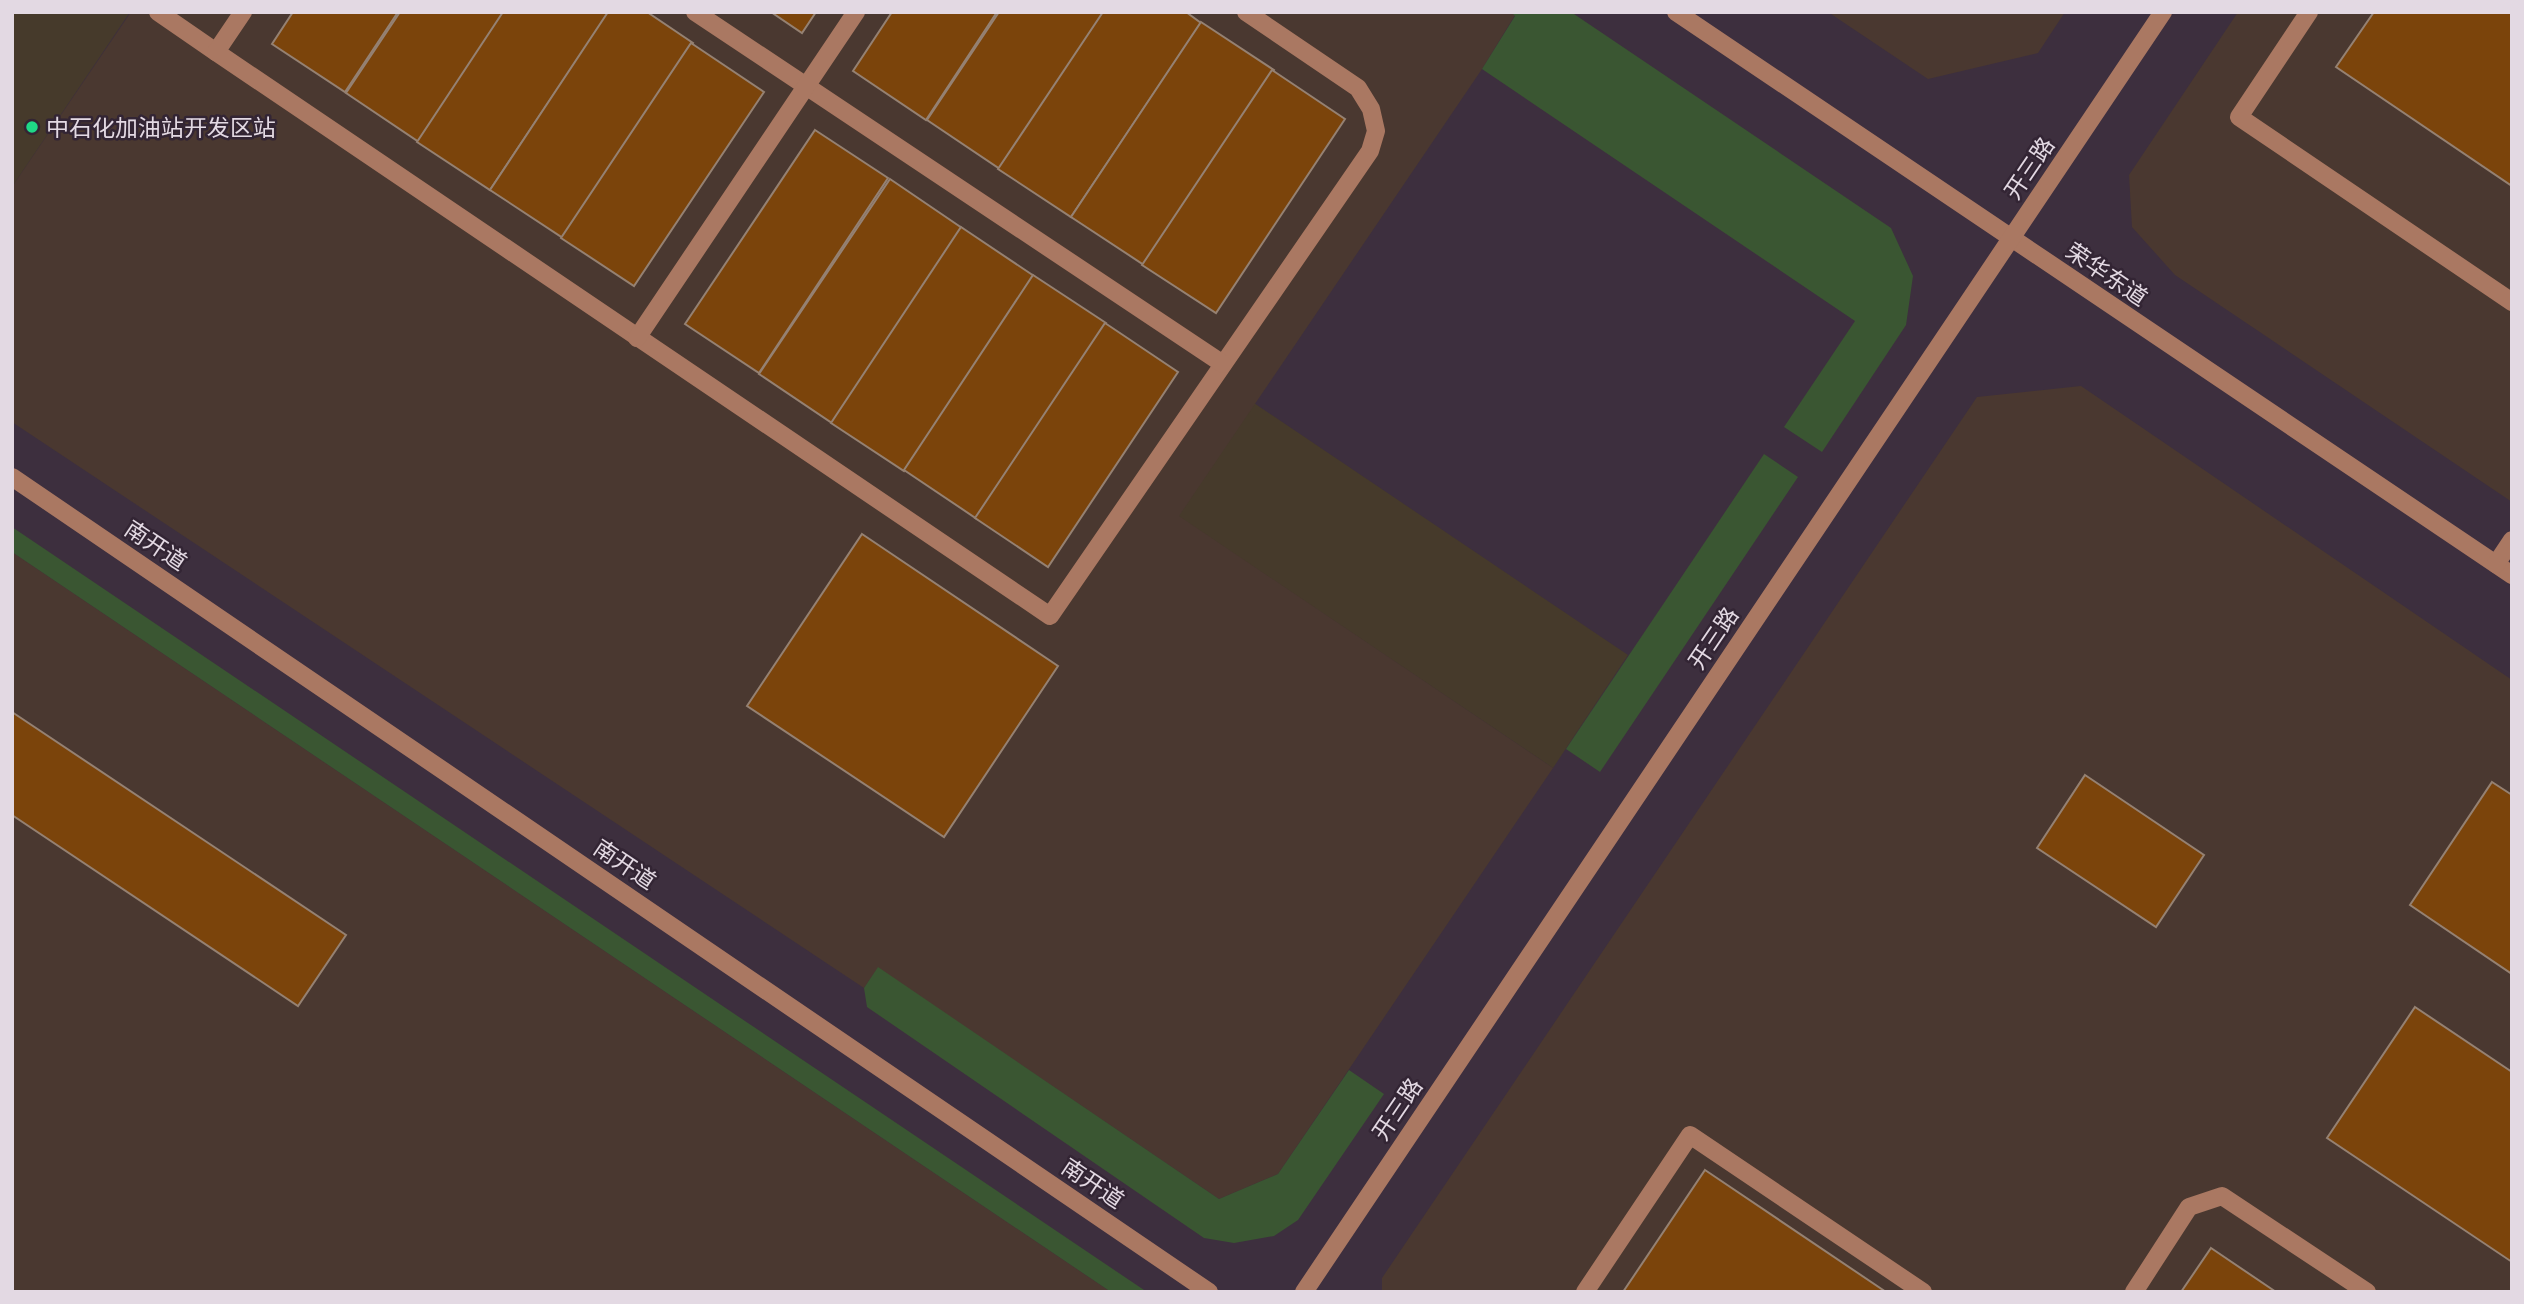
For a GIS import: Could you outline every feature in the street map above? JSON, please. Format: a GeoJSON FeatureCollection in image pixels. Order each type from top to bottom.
{"type":"FeatureCollection","features":[{"type":"Feature","properties":{"kind":"street"},"geometry":{"type":"LineString","coordinates":[[158,12],[1050,616],[1370,151],[1376,131],[1371,109],[1358,88],[1246,12]]}},
{"type":"Feature","properties":{"kind":"street"},"geometry":{"type":"LineString","coordinates":[[216,52],[243,12]]}},
{"type":"Feature","properties":{"kind":"street"},"geometry":{"type":"LineString","coordinates":[[695,12],[1223,364]]}},
{"type":"Feature","properties":{"kind":"street"},"geometry":{"type":"LineString","coordinates":[[637,338],[856,12]]}},
{"type":"Feature","properties":{"kind":"street","name":"荣华东道"},"geometry":{"type":"LineString","coordinates":[[1675,12],[2512,575]]}},
{"type":"Feature","properties":{"kind":"street","name":"开三路"},"geometry":{"type":"LineString","coordinates":[[1304,1292],[2163,12]]}},
{"type":"Feature","properties":{"kind":"street"},"geometry":{"type":"LineString","coordinates":[[2309,12],[2239,117],[2512,302]]}},
{"type":"Feature","properties":{"kind":"street","name":"南开道"},"geometry":{"type":"LineString","coordinates":[[12,477],[1209,1292]]}},
{"type":"Feature","properties":{"kind":"street"},"geometry":{"type":"LineString","coordinates":[[2496,564],[2512,540]]}},
{"type":"Feature","properties":{"kind":"street"},"geometry":{"type":"LineString","coordinates":[[1585,1292],[1690,1135],[1923,1292]]}},
{"type":"Feature","properties":{"kind":"street"},"geometry":{"type":"LineString","coordinates":[[2134,1292],[2189,1207],[2222,1196],[2367,1292]]}},
{"type":"Feature","properties":{"kind":"shaded area","name":"中石化加油站开发区站"},"geometry":{"type":"Polygon","coordinates":[[[12,12],[130,12],[12,187],[12,12]]]}},
{"type":"Feature","properties":{"kind":"shaded area"},"geometry":{"type":"Polygon","coordinates":[[[131,12],[1511,12],[1515,15],[1482,69],[1179,516],[1553,768],[1278,1174],[1219,1199],[878,968],[864,988],[12,422],[12,187],[131,12]]]}},
{"type":"Feature","properties":{"kind":"shaded area"},"geometry":{"type":"Polygon","coordinates":[[[1828,12],[2065,12],[2038,53],[1928,79],[1828,12]]]}},
{"type":"Feature","properties":{"kind":"shaded area"},"geometry":{"type":"Polygon","coordinates":[[[2238,12],[2512,12],[2512,502],[2175,275],[2132,227],[2129,175],[2238,12]]]}},
{"type":"Feature","properties":{"kind":"shaded area"},"geometry":{"type":"Polygon","coordinates":[[[2081,386],[2512,680],[2512,1292],[1382,1292],[1382,1278],[1977,397],[2081,386]]]}},
{"type":"Feature","properties":{"kind":"shaded area"},"geometry":{"type":"Polygon","coordinates":[[[1254,403],[1628,655],[1553,768],[1178,516],[1254,403]]]}},
{"type":"Feature","properties":{"kind":"shaded area"},"geometry":{"type":"Polygon","coordinates":[[[12,552],[1111,1292],[12,1292],[12,552]]]}},
{"type":"Feature","properties":{"kind":"green space"},"geometry":{"type":"Polygon","coordinates":[[[1511,12],[1571,12],[1891,228],[1913,276],[1906,325],[1822,452],[1784,427],[1855,321],[1482,69],[1515,16],[1511,12]]]}},
{"type":"Feature","properties":{"kind":"green space"},"geometry":{"type":"Polygon","coordinates":[[[1764,454],[1798,477],[1600,772],[1566,749],[1764,454]]]}},
{"type":"Feature","properties":{"kind":"green space"},"geometry":{"type":"Polygon","coordinates":[[[12,527],[1147,1292],[1111,1292],[12,552],[12,527]]]}},
{"type":"Feature","properties":{"kind":"green space"},"geometry":{"type":"Polygon","coordinates":[[[878,967],[1219,1199],[1278,1174],[1349,1070],[1384,1094],[1298,1220],[1274,1236],[1234,1243],[1204,1238],[867,1007],[864,988],[878,967]]]}},
{"type":"Feature","properties":{"kind":"building"},"geometry":{"type":"Polygon","coordinates":[[[293,12],[398,12],[345,92],[272,44],[293,12]]]}},
{"type":"Feature","properties":{"kind":"building"},"geometry":{"type":"Polygon","coordinates":[[[400,12],[505,12],[419,142],[346,93],[400,12]]]}},
{"type":"Feature","properties":{"kind":"building"},"geometry":{"type":"Polygon","coordinates":[[[503,12],[609,12],[490,190],[417,142],[503,12]]]}},
{"type":"Feature","properties":{"kind":"building"},"geometry":{"type":"Polygon","coordinates":[[[608,12],[647,12],[693,43],[563,238],[490,190],[608,12]]]}},
{"type":"Feature","properties":{"kind":"building"},"geometry":{"type":"Polygon","coordinates":[[[771,12],[816,12],[802,33],[771,12]]]}},
{"type":"Feature","properties":{"kind":"building"},"geometry":{"type":"Polygon","coordinates":[[[892,12],[997,12],[926,120],[853,71],[892,12]]]}},
{"type":"Feature","properties":{"kind":"building"},"geometry":{"type":"Polygon","coordinates":[[[999,12],[1104,12],[1000,169],[927,120],[999,12]]]}},
{"type":"Feature","properties":{"kind":"building"},"geometry":{"type":"Polygon","coordinates":[[[1103,12],[1186,12],[1201,23],[1071,217],[998,169],[1103,12]]]}},
{"type":"Feature","properties":{"kind":"building"},"geometry":{"type":"Polygon","coordinates":[[[2374,12],[2512,12],[2512,186],[2336,67],[2374,12]]]}},
{"type":"Feature","properties":{"kind":"building"},"geometry":{"type":"Polygon","coordinates":[[[1201,22],[1274,70],[1144,265],[1071,217],[1201,22]]]}},
{"type":"Feature","properties":{"kind":"building"},"geometry":{"type":"Polygon","coordinates":[[[691,43],[764,92],[634,286],[561,238],[691,43]]]}},
{"type":"Feature","properties":{"kind":"building"},"geometry":{"type":"Polygon","coordinates":[[[1272,70],[1345,119],[1216,313],[1142,265],[1272,70]]]}},
{"type":"Feature","properties":{"kind":"building"},"geometry":{"type":"Polygon","coordinates":[[[815,130],[888,178],[759,373],[685,324],[815,130]]]}},
{"type":"Feature","properties":{"kind":"building"},"geometry":{"type":"Polygon","coordinates":[[[890,179],[962,228],[832,423],[759,374],[890,179]]]}},
{"type":"Feature","properties":{"kind":"building"},"geometry":{"type":"Polygon","coordinates":[[[961,227],[1034,276],[904,471],[831,423],[961,227]]]}},
{"type":"Feature","properties":{"kind":"building"},"geometry":{"type":"Polygon","coordinates":[[[1033,275],[1106,323],[977,519],[904,470],[1033,275]]]}},
{"type":"Feature","properties":{"kind":"building"},"geometry":{"type":"Polygon","coordinates":[[[1105,323],[1178,372],[1048,567],[975,518],[1105,323]]]}},
{"type":"Feature","properties":{"kind":"building"},"geometry":{"type":"Polygon","coordinates":[[[862,534],[1058,666],[944,837],[747,706],[862,534]]]}},
{"type":"Feature","properties":{"kind":"building"},"geometry":{"type":"Polygon","coordinates":[[[12,712],[346,935],[298,1006],[12,815],[12,712]]]}},
{"type":"Feature","properties":{"kind":"building"},"geometry":{"type":"Polygon","coordinates":[[[2085,775],[2204,855],[2156,927],[2037,848],[2085,775]]]}},
{"type":"Feature","properties":{"kind":"building"},"geometry":{"type":"Polygon","coordinates":[[[2492,782],[2512,795],[2512,974],[2410,905],[2492,782]]]}},
{"type":"Feature","properties":{"kind":"building"},"geometry":{"type":"Polygon","coordinates":[[[2415,1007],[2512,1072],[2512,1262],[2327,1138],[2415,1007]]]}},
{"type":"Feature","properties":{"kind":"building"},"geometry":{"type":"Polygon","coordinates":[[[1705,1170],[1886,1292],[1623,1292],[1705,1170]]]}},
{"type":"Feature","properties":{"kind":"building"},"geometry":{"type":"Polygon","coordinates":[[[2211,1248],[2276,1292],[2181,1292],[2211,1248]]]}},
{"type":"Feature","properties":{"kind":"place","name":"中石化加油站开发区站"},"geometry":{"type":"Point","coordinates":[32,127]}}]}
